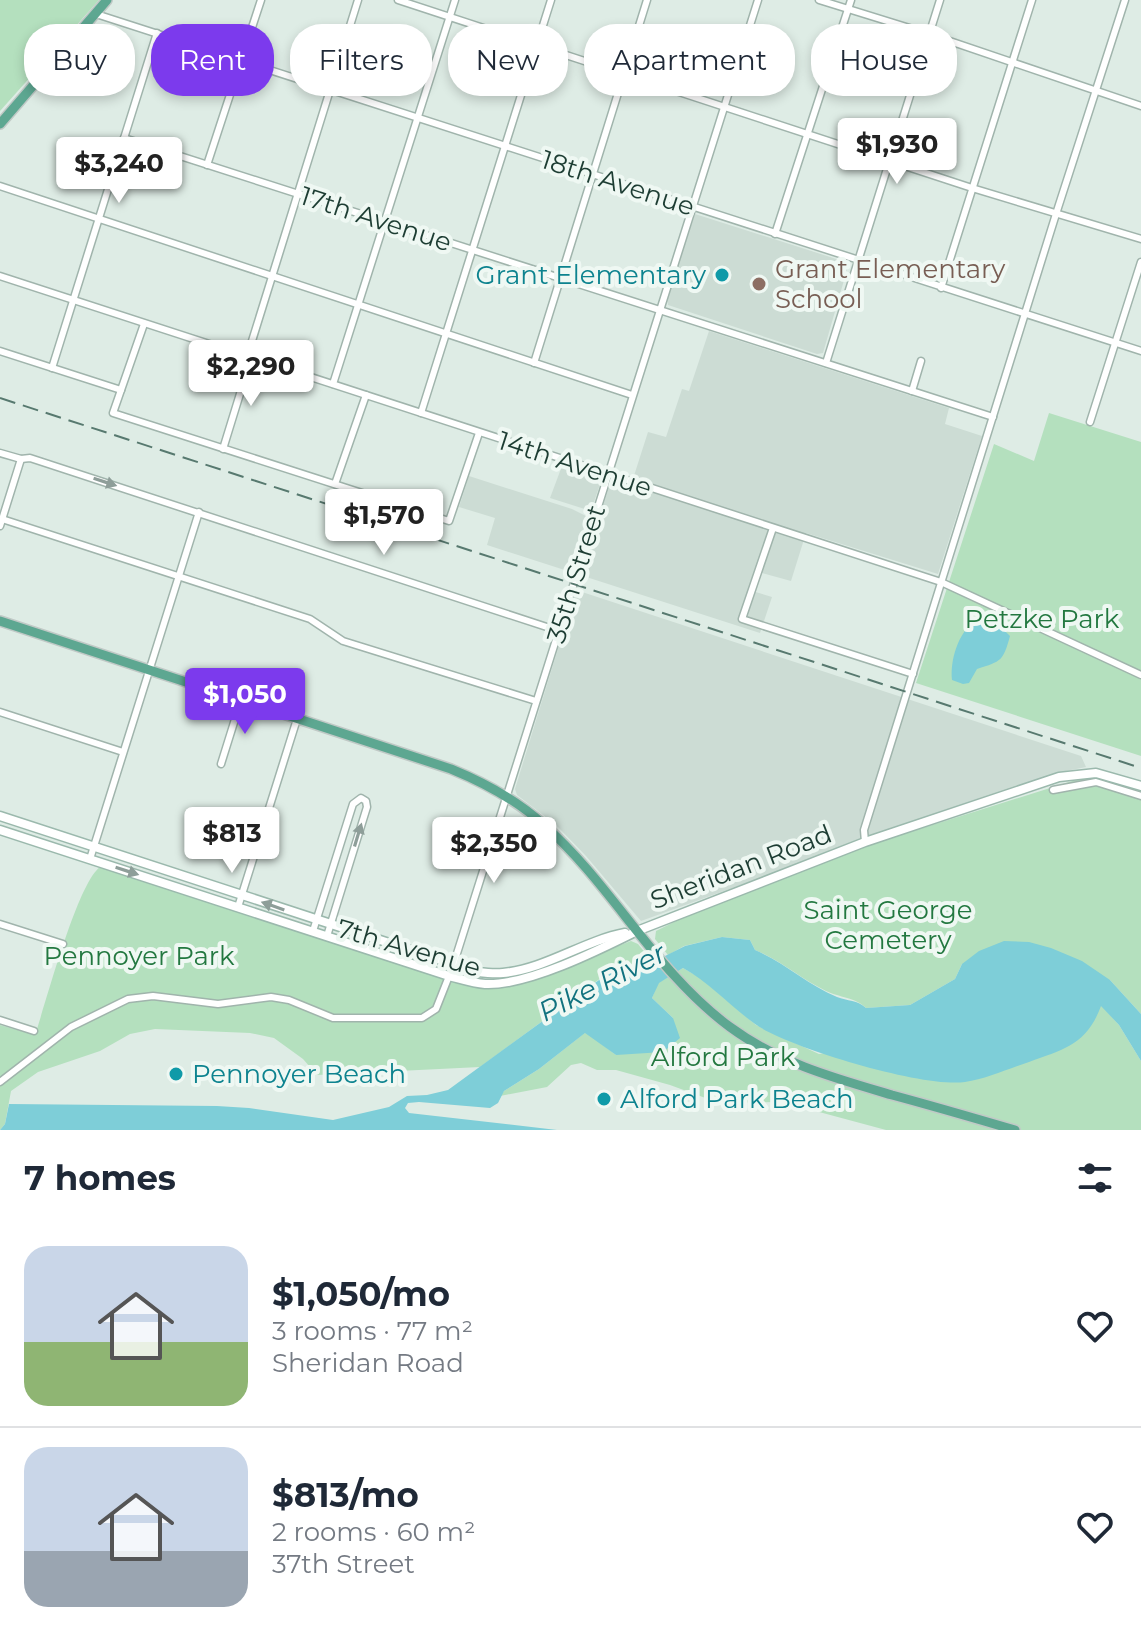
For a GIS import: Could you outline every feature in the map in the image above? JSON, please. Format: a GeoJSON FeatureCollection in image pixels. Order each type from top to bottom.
{"type":"FeatureCollection","features":[{"type":"Feature","properties":{"kind":"main road"},"geometry":{"type":"LineString","coordinates":[[0,124],[107,0]]}},
{"type":"Feature","properties":{"kind":"main road","name":"Sheridan Road"},"geometry":{"type":"LineString","coordinates":[[0,621],[451,769],[507,796],[545,825],[573,854],[637,931]]}},
{"type":"Feature","properties":{"kind":"main road"},"geometry":{"type":"LineString","coordinates":[[637,931],[676,979],[730,1026],[779,1058],[822,1075],[1015,1130]]}},
{"type":"Feature","properties":{"kind":"street"},"geometry":{"type":"LineString","coordinates":[[253,24],[261,0]]}},
{"type":"Feature","properties":{"kind":"street"},"geometry":{"type":"LineString","coordinates":[[351,24],[358,0]]}},
{"type":"Feature","properties":{"kind":"street"},"geometry":{"type":"LineString","coordinates":[[398,0],[472,24]]}},
{"type":"Feature","properties":{"kind":"street"},"geometry":{"type":"LineString","coordinates":[[333,384],[455,0]]}},
{"type":"Feature","properties":{"kind":"street"},"geometry":{"type":"LineString","coordinates":[[544,24],[551,0]]}},
{"type":"Feature","properties":{"kind":"street"},"geometry":{"type":"LineString","coordinates":[[640,24],[647,0]]}},
{"type":"Feature","properties":{"kind":"street","name":"35th Street"},"geometry":{"type":"LineString","coordinates":[[0,1082],[71,1027],[128,999],[153,996],[218,1004],[271,997],[289,1000],[333,1018],[422,1018],[436,1009],[453,966],[758,0]]}},
{"type":"Feature","properties":{"kind":"street"},"geometry":{"type":"LineString","coordinates":[[819,0],[897,24]]}},
{"type":"Feature","properties":{"kind":"street"},"geometry":{"type":"LineString","coordinates":[[775,234],[851,0]]}},
{"type":"Feature","properties":{"kind":"street"},"geometry":{"type":"LineString","coordinates":[[932,24],[940,0]]}},
{"type":"Feature","properties":{"kind":"street"},"geometry":{"type":"LineString","coordinates":[[941,288],[1032,0]]}},
{"type":"Feature","properties":{"kind":"street"},"geometry":{"type":"LineString","coordinates":[[865,842],[864,830],[1125,0]]}},
{"type":"Feature","properties":{"kind":"street","name":"18th Avenue"},"geometry":{"type":"LineString","coordinates":[[96,14],[151,31]]}},
{"type":"Feature","properties":{"kind":"street"},"geometry":{"type":"LineString","coordinates":[[957,44],[1141,106]]}},
{"type":"Feature","properties":{"kind":"street"},"geometry":{"type":"LineString","coordinates":[[52,368],[151,52]]}},
{"type":"Feature","properties":{"kind":"street"},"geometry":{"type":"LineString","coordinates":[[207,165],[230,96]]}},
{"type":"Feature","properties":{"kind":"street"},"geometry":{"type":"LineString","coordinates":[[223,449],[272,276],[328,96]]}},
{"type":"Feature","properties":{"kind":"street","name":"18th Avenue"},"geometry":{"type":"LineString","coordinates":[[349,96],[1024,316],[1141,351]]}},
{"type":"Feature","properties":{"kind":"street"},"geometry":{"type":"LineString","coordinates":[[421,413],[521,96]]}},
{"type":"Feature","properties":{"kind":"street"},"geometry":{"type":"LineString","coordinates":[[534,363],[617,96]]}},
{"type":"Feature","properties":{"kind":"street"},"geometry":{"type":"LineString","coordinates":[[692,96],[972,188],[1141,239]]}},
{"type":"Feature","properties":{"kind":"street"},"geometry":{"type":"LineString","coordinates":[[826,363],[910,96]]}},
{"type":"Feature","properties":{"kind":"street","name":"17th Avenue"},"geometry":{"type":"LineString","coordinates":[[124,138],[993,417]]}},
{"type":"Feature","properties":{"kind":"street"},"geometry":{"type":"LineString","coordinates":[[0,186],[632,395]]}},
{"type":"Feature","properties":{"kind":"street"},"geometry":{"type":"LineString","coordinates":[[1090,422],[1141,262]]}},
{"type":"Feature","properties":{"kind":"street","name":"14th Avenue"},"geometry":{"type":"LineString","coordinates":[[0,276],[607,476],[941,582],[1141,675]]}},
{"type":"Feature","properties":{"kind":"street"},"geometry":{"type":"LineString","coordinates":[[144,324],[113,413],[223,449],[449,521],[479,433]]}},
{"type":"Feature","properties":{"kind":"street"},"geometry":{"type":"LineString","coordinates":[[0,351],[121,390]]}},
{"type":"Feature","properties":{"kind":"street"},"geometry":{"type":"LineString","coordinates":[[912,391],[921,361]]}},
{"type":"Feature","properties":{"kind":"street"},"geometry":{"type":"LineString","coordinates":[[335,484],[366,395]]}},
{"type":"Feature","properties":{"kind":"street"},"geometry":{"type":"LineString","coordinates":[[0,453],[21,459],[30,458],[559,631]]}},
{"type":"Feature","properties":{"kind":"street"},"geometry":{"type":"LineString","coordinates":[[21,459],[1,519],[310,619],[343,641],[536,701]]}},
{"type":"Feature","properties":{"kind":"street"},"geometry":{"type":"LineString","coordinates":[[90,859],[199,512]]}},
{"type":"Feature","properties":{"kind":"street"},"geometry":{"type":"LineString","coordinates":[[773,528],[742,619],[913,674]]}},
{"type":"Feature","properties":{"kind":"street"},"geometry":{"type":"LineString","coordinates":[[221,764],[241,700]]}},
{"type":"Feature","properties":{"kind":"street"},"geometry":{"type":"LineString","coordinates":[[0,712],[123,752]]}},
{"type":"Feature","properties":{"kind":"street"},"geometry":{"type":"LineString","coordinates":[[238,907],[297,719]]}},
{"type":"Feature","properties":{"kind":"street","name":"Sheridan Road"},"geometry":{"type":"LineString","coordinates":[[637,931],[865,842],[1068,775],[1101,774],[1141,786]]}},
{"type":"Feature","properties":{"kind":"street"},"geometry":{"type":"LineString","coordinates":[[1053,790],[1096,782],[1141,796]]}},
{"type":"Feature","properties":{"kind":"street"},"geometry":{"type":"LineString","coordinates":[[313,931],[353,804],[361,798],[366,801],[367,807],[327,936]]}},
{"type":"Feature","properties":{"kind":"street"},"geometry":{"type":"LineString","coordinates":[[0,828],[2,816]]}},
{"type":"Feature","properties":{"kind":"street","name":"7th Avenue"},"geometry":{"type":"LineString","coordinates":[[2,816],[478,972],[504,973],[530,967],[608,937],[637,931]]}},
{"type":"Feature","properties":{"kind":"street","name":"7th Avenue"},"geometry":{"type":"LineString","coordinates":[[0,828],[449,976],[485,984],[505,983],[533,975],[637,931]]}},
{"type":"Feature","properties":{"kind":"street"},"geometry":{"type":"LineString","coordinates":[[0,924],[63,944]]}},
{"type":"Feature","properties":{"kind":"street"},"geometry":{"type":"LineString","coordinates":[[0,1020],[34,1031]]}},
{"type":"Feature","properties":{"kind":"shaded area","name":"Grant Elementary School"},"geometry":{"type":"Polygon","coordinates":[[[695,214],[849,263],[823,353],[817,354],[668,305],[667,298],[695,214]]]}},
{"type":"Feature","properties":{"kind":"shaded area"},"geometry":{"type":"Polygon","coordinates":[[[709,331],[949,408],[945,424],[982,436],[938,574],[806,533],[791,581],[755,571],[749,590],[772,597],[760,633],[487,545],[495,518],[459,507],[469,476],[572,509],[598,522],[611,481],[631,485],[648,432],[666,437],[682,389],[689,391],[709,331]]]}},
{"type":"Feature","properties":{"kind":"shaded area"},"geometry":{"type":"Polygon","coordinates":[[[562,466],[602,478],[591,511],[550,498],[562,466]]]}},
{"type":"Feature","properties":{"kind":"shaded area"},"geometry":{"type":"Polygon","coordinates":[[[576,590],[1081,756],[1086,767],[1056,773],[947,810],[641,921],[586,856],[556,825],[517,795],[515,789],[576,590]]]}},
{"type":"Feature","properties":{"kind":"green space"},"geometry":{"type":"Polygon","coordinates":[[[0,0],[99,0],[78,24],[24,24],[24,84],[0,111],[0,0]]]}},
{"type":"Feature","properties":{"kind":"green space","name":"Petzke Park"},"geometry":{"type":"Polygon","coordinates":[[[1049,413],[1141,442],[1141,756],[916,683],[994,444],[1034,461],[1049,413]]]}},
{"type":"Feature","properties":{"kind":"green space","name":"Saint George Cemetery"},"geometry":{"type":"Polygon","coordinates":[[[1085,777],[1141,794],[1141,1014],[1110,980],[962,964],[955,979],[910,1005],[866,1008],[817,986],[755,950],[750,940],[722,937],[684,946],[668,955],[655,939],[656,931],[688,915],[866,846],[1085,777]]]}},
{"type":"Feature","properties":{"kind":"green space","name":"Pennoyer Park"},"geometry":{"type":"Polygon","coordinates":[[[100,867],[463,984],[495,988],[529,981],[631,941],[638,944],[651,960],[645,966],[620,964],[480,1067],[317,1075],[303,1059],[274,1038],[250,1033],[155,1029],[130,1034],[100,1051],[38,1072],[11,1091],[5,1124],[0,1130],[0,1025],[35,1035],[72,919],[91,878],[100,867]]]}},
{"type":"Feature","properties":{"kind":"green space","name":"Alford Park"},"geometry":{"type":"Polygon","coordinates":[[[683,968],[702,979],[756,1025],[819,1054],[1101,1005],[1119,1025],[1141,1061],[1141,1130],[886,1130],[782,1102],[719,1103],[670,1085],[616,1070],[597,1070],[581,1063],[571,1065],[547,1087],[500,1096],[586,1032],[616,1055],[673,1018],[652,998],[658,983],[683,968]]]}},
{"type":"Feature","properties":{"kind":"water"},"geometry":{"type":"Polygon","coordinates":[[[974,621],[994,624],[1010,636],[1000,659],[977,669],[969,683],[963,684],[952,680],[952,664],[959,640],[974,621]]]}},
{"type":"Feature","properties":{"kind":"water","name":"Pike River"},"geometry":{"type":"Polygon","coordinates":[[[722,937],[750,940],[755,950],[816,986],[866,1008],[910,1005],[955,979],[962,964],[979,951],[1004,941],[1029,942],[1051,948],[1082,961],[1110,980],[1141,1014],[1141,1061],[1119,1025],[1101,1006],[1089,1029],[1073,1043],[997,1074],[973,1081],[946,1082],[890,1073],[772,1034],[683,968],[659,983],[652,998],[673,1018],[680,1038],[663,1052],[616,1055],[585,1033],[539,1069],[504,1091],[498,1103],[490,1108],[419,1102],[408,1103],[405,1108],[409,1113],[557,1130],[0,1130],[5,1124],[9,1104],[217,1106],[333,1120],[389,1107],[407,1096],[448,1090],[621,964],[645,966],[685,946],[722,937]]]}},
{"type":"Feature","properties":{"kind":"railway"},"geometry":{"type":"LineString","coordinates":[[0,398],[1141,768]]}},
{"type":"Feature","properties":{"kind":"place","name":"Grant Elementary"},"geometry":{"type":"Point","coordinates":[722,275]}},
{"type":"Feature","properties":{"kind":"place","name":"Grant Elementary School"},"geometry":{"type":"Point","coordinates":[759,284]}},
{"type":"Feature","properties":{"kind":"place","name":"Pennoyer Beach"},"geometry":{"type":"Point","coordinates":[176,1074]}},
{"type":"Feature","properties":{"kind":"place","name":"Alford Park Beach"},"geometry":{"type":"Point","coordinates":[604,1099]}}]}
